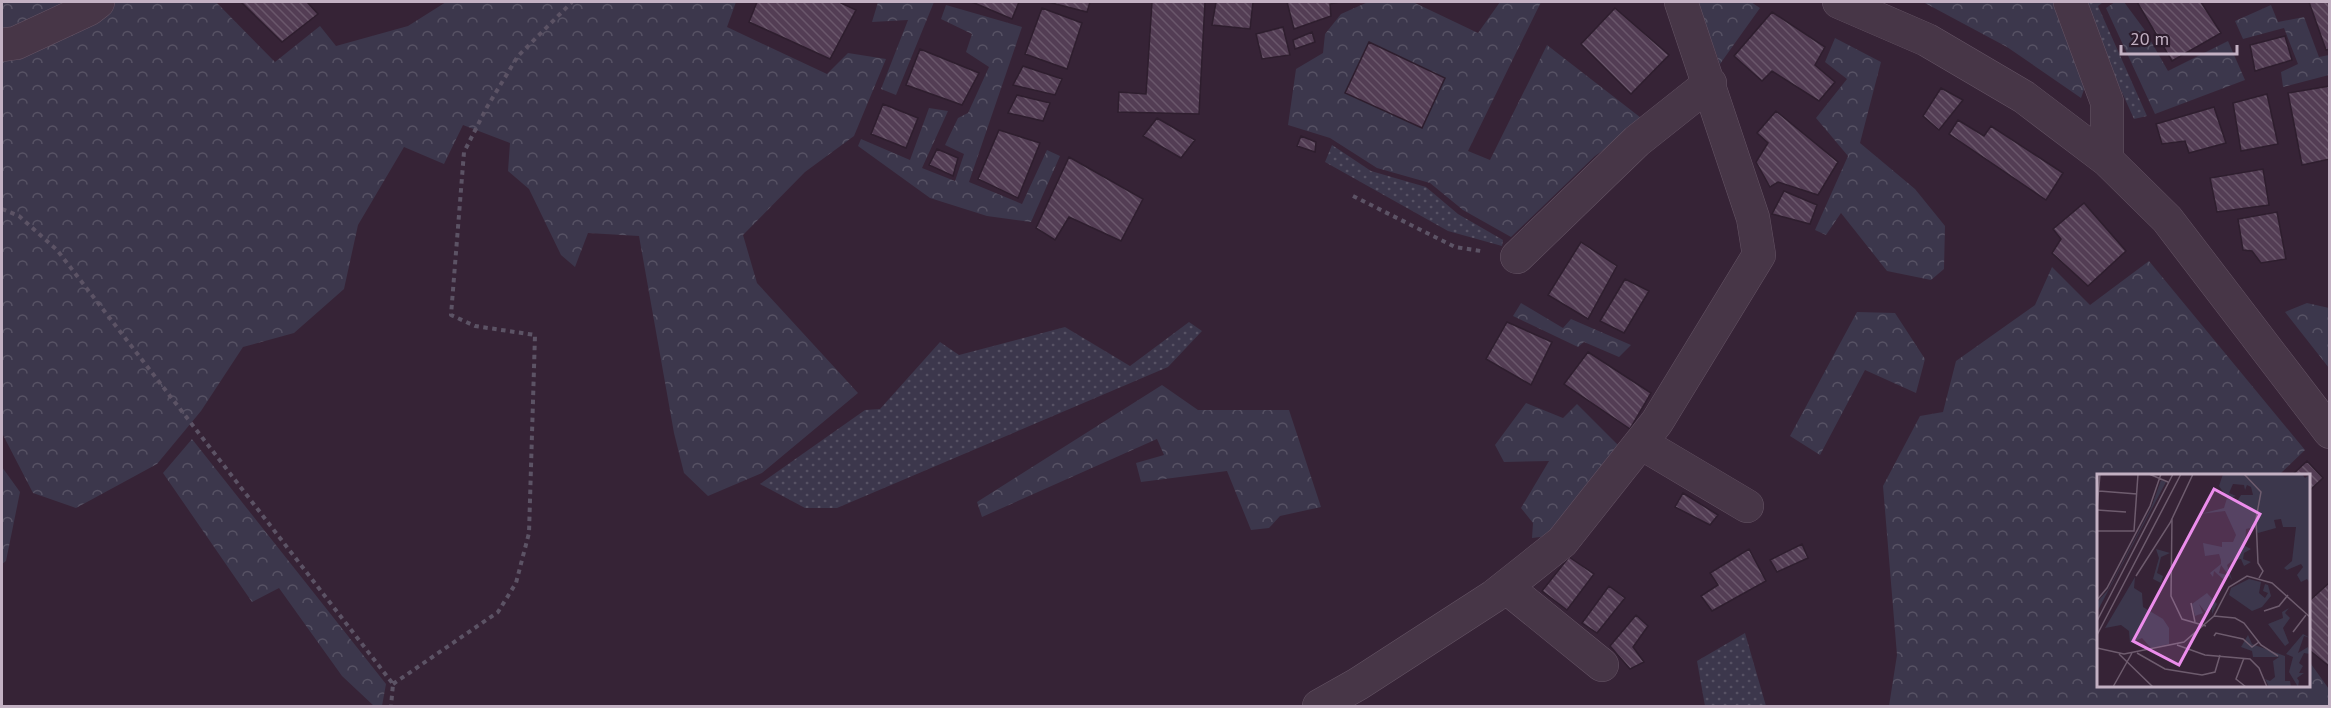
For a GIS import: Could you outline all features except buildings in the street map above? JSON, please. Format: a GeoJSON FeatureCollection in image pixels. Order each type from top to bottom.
{"type":"FeatureCollection","features":[{"type":"Feature","properties":{"kind":"street"},"geometry":{"type":"LineString","coordinates":[[2,45],[16,43],[89,9],[98,2]]}},
{"type":"Feature","properties":{"kind":"street"},"geometry":{"type":"LineString","coordinates":[[1319,706],[1358,684],[1506,587],[1562,542],[1657,422],[1759,255],[1753,218],[1710,83],[1681,2]]}},
{"type":"Feature","properties":{"kind":"street"},"geometry":{"type":"LineString","coordinates":[[1839,2],[1927,40],[2024,97],[2107,160],[2167,219],[2330,432]]}},
{"type":"Feature","properties":{"kind":"street"},"geometry":{"type":"LineString","coordinates":[[2070,2],[2107,102],[2107,160]]}},
{"type":"Feature","properties":{"kind":"street"},"geometry":{"type":"LineString","coordinates":[[1517,257],[1637,141],[1710,83]]}},
{"type":"Feature","properties":{"kind":"street"},"geometry":{"type":"LineString","coordinates":[[1641,443],[1747,506]]}},
{"type":"Feature","properties":{"kind":"street"},"geometry":{"type":"LineString","coordinates":[[1506,587],[1602,665]]}},
{"type":"Feature","properties":{"kind":"path"},"geometry":{"type":"LineString","coordinates":[[393,684],[498,612],[516,583],[529,532],[535,335],[475,326],[451,315],[464,152],[487,107],[518,56],[572,2]]}},
{"type":"Feature","properties":{"kind":"path"},"geometry":{"type":"LineString","coordinates":[[1353,196],[1455,247],[1517,257]]}},
{"type":"Feature","properties":{"kind":"path"},"geometry":{"type":"LineString","coordinates":[[2,209],[19,216],[57,249],[393,684],[391,706]]}},
{"type":"Feature","properties":{"kind":"green space"},"geometry":{"type":"Polygon","coordinates":[[[2,2],[216,2],[275,62],[320,26],[336,46],[408,26],[446,2],[736,2],[727,27],[827,74],[848,53],[886,59],[854,136],[805,172],[743,235],[757,283],[858,393],[762,473],[708,496],[684,473],[674,433],[639,236],[588,233],[575,267],[561,255],[529,189],[508,171],[510,143],[463,125],[444,164],[404,147],[358,225],[344,289],[294,333],[243,347],[201,411],[157,464],[76,508],[33,493],[2,433],[2,2]]]}},
{"type":"Feature","properties":{"kind":"green space"},"geometry":{"type":"Polygon","coordinates":[[[878,2],[934,2],[896,95],[881,89],[908,20],[872,22],[878,2]]]}},
{"type":"Feature","properties":{"kind":"green space"},"geometry":{"type":"Polygon","coordinates":[[[1368,2],[1413,2],[1478,33],[1500,2],[1541,2],[1468,151],[1490,160],[1547,45],[1645,121],[1595,156],[1511,237],[1463,210],[1430,183],[1377,168],[1330,138],[1288,125],[1296,69],[1323,53],[1325,34],[1341,14],[1368,2]]]}},
{"type":"Feature","properties":{"kind":"green space"},"geometry":{"type":"Polygon","coordinates":[[[1697,2],[1751,2],[1760,8],[1720,64],[1697,2]]]}},
{"type":"Feature","properties":{"kind":"green space"},"geometry":{"type":"Polygon","coordinates":[[[1923,2],[2053,2],[2086,84],[2081,98],[2007,47],[1923,2]]]}},
{"type":"Feature","properties":{"kind":"green space"},"geometry":{"type":"Polygon","coordinates":[[[2085,2],[2103,2],[2098,6],[2147,116],[2134,119],[2095,33],[2085,2]]]}},
{"type":"Feature","properties":{"kind":"green space"},"geometry":{"type":"Polygon","coordinates":[[[2115,2],[2124,2],[2144,29],[2168,71],[2228,41],[2245,80],[2155,114],[2106,8],[2115,2]]]}},
{"type":"Feature","properties":{"kind":"green space"},"geometry":{"type":"Polygon","coordinates":[[[946,5],[1022,27],[969,182],[1022,204],[1047,150],[1060,156],[1031,222],[987,216],[930,198],[858,146],[861,139],[910,160],[929,108],[948,111],[922,168],[955,181],[964,154],[945,145],[958,118],[968,113],[989,67],[966,52],[972,34],[941,19],[946,5]]]}},
{"type":"Feature","properties":{"kind":"green space"},"geometry":{"type":"Polygon","coordinates":[[[2271,5],[2278,22],[2304,17],[2319,57],[2329,55],[2329,75],[2283,87],[2281,72],[2298,64],[2284,28],[2243,39],[2235,21],[2271,5]]]}},
{"type":"Feature","properties":{"kind":"green space"},"geometry":{"type":"Polygon","coordinates":[[[1835,38],[1881,62],[1860,143],[1915,189],[1945,226],[1944,269],[1931,280],[1887,271],[1841,213],[1826,235],[1815,230],[1848,156],[1816,118],[1847,79],[1825,62],[1835,38]]]}},
{"type":"Feature","properties":{"kind":"green space"},"geometry":{"type":"Polygon","coordinates":[[[1332,145],[1371,171],[1426,187],[1458,214],[1503,240],[1502,246],[1448,231],[1325,162],[1332,145]]]}},
{"type":"Feature","properties":{"kind":"green space"},"geometry":{"type":"Polygon","coordinates":[[[2149,261],[2305,450],[2280,474],[2097,474],[2097,687],[2310,687],[2311,664],[2329,689],[2329,706],[1889,706],[1897,655],[1883,486],[1920,416],[1943,412],[1956,361],[2035,305],[2052,267],[2090,305],[2149,261]]]}},
{"type":"Feature","properties":{"kind":"green space"},"geometry":{"type":"Polygon","coordinates":[[[1521,303],[1563,328],[1571,319],[1631,345],[1619,357],[1584,342],[1578,347],[1513,316],[1521,303]]]}},
{"type":"Feature","properties":{"kind":"green space"},"geometry":{"type":"Polygon","coordinates":[[[2307,303],[2329,308],[2329,368],[2285,312],[2307,303]]]}},
{"type":"Feature","properties":{"kind":"green space"},"geometry":{"type":"Polygon","coordinates":[[[1857,312],[1895,313],[1925,359],[1916,393],[1865,370],[1820,455],[1790,436],[1857,312]]]}},
{"type":"Feature","properties":{"kind":"green space"},"geometry":{"type":"Polygon","coordinates":[[[1189,322],[1202,331],[1168,367],[837,508],[805,508],[760,484],[865,410],[880,409],[940,342],[959,355],[1065,327],[1130,366],[1189,322]]]}},
{"type":"Feature","properties":{"kind":"green space"},"geometry":{"type":"Polygon","coordinates":[[[1162,385],[1198,410],[1289,410],[1321,507],[1280,516],[1269,528],[1251,530],[1227,471],[1141,482],[1136,463],[1164,455],[1157,439],[982,517],[977,502],[1162,385]]]}},
{"type":"Feature","properties":{"kind":"green space"},"geometry":{"type":"Polygon","coordinates":[[[1526,403],[1563,418],[1577,404],[1621,448],[1549,536],[1532,538],[1533,523],[1521,508],[1549,461],[1504,462],[1495,445],[1526,403]]]}},
{"type":"Feature","properties":{"kind":"green space"},"geometry":{"type":"Polygon","coordinates":[[[192,439],[386,684],[382,706],[374,706],[342,676],[279,588],[252,602],[163,473],[192,439]]]}},
{"type":"Feature","properties":{"kind":"green space"},"geometry":{"type":"Polygon","coordinates":[[[2,467],[20,492],[6,561],[2,564],[2,467]]]}},
{"type":"Feature","properties":{"kind":"green space"},"geometry":{"type":"Polygon","coordinates":[[[1745,633],[1766,706],[1705,706],[1697,661],[1745,633]]]}}]}
